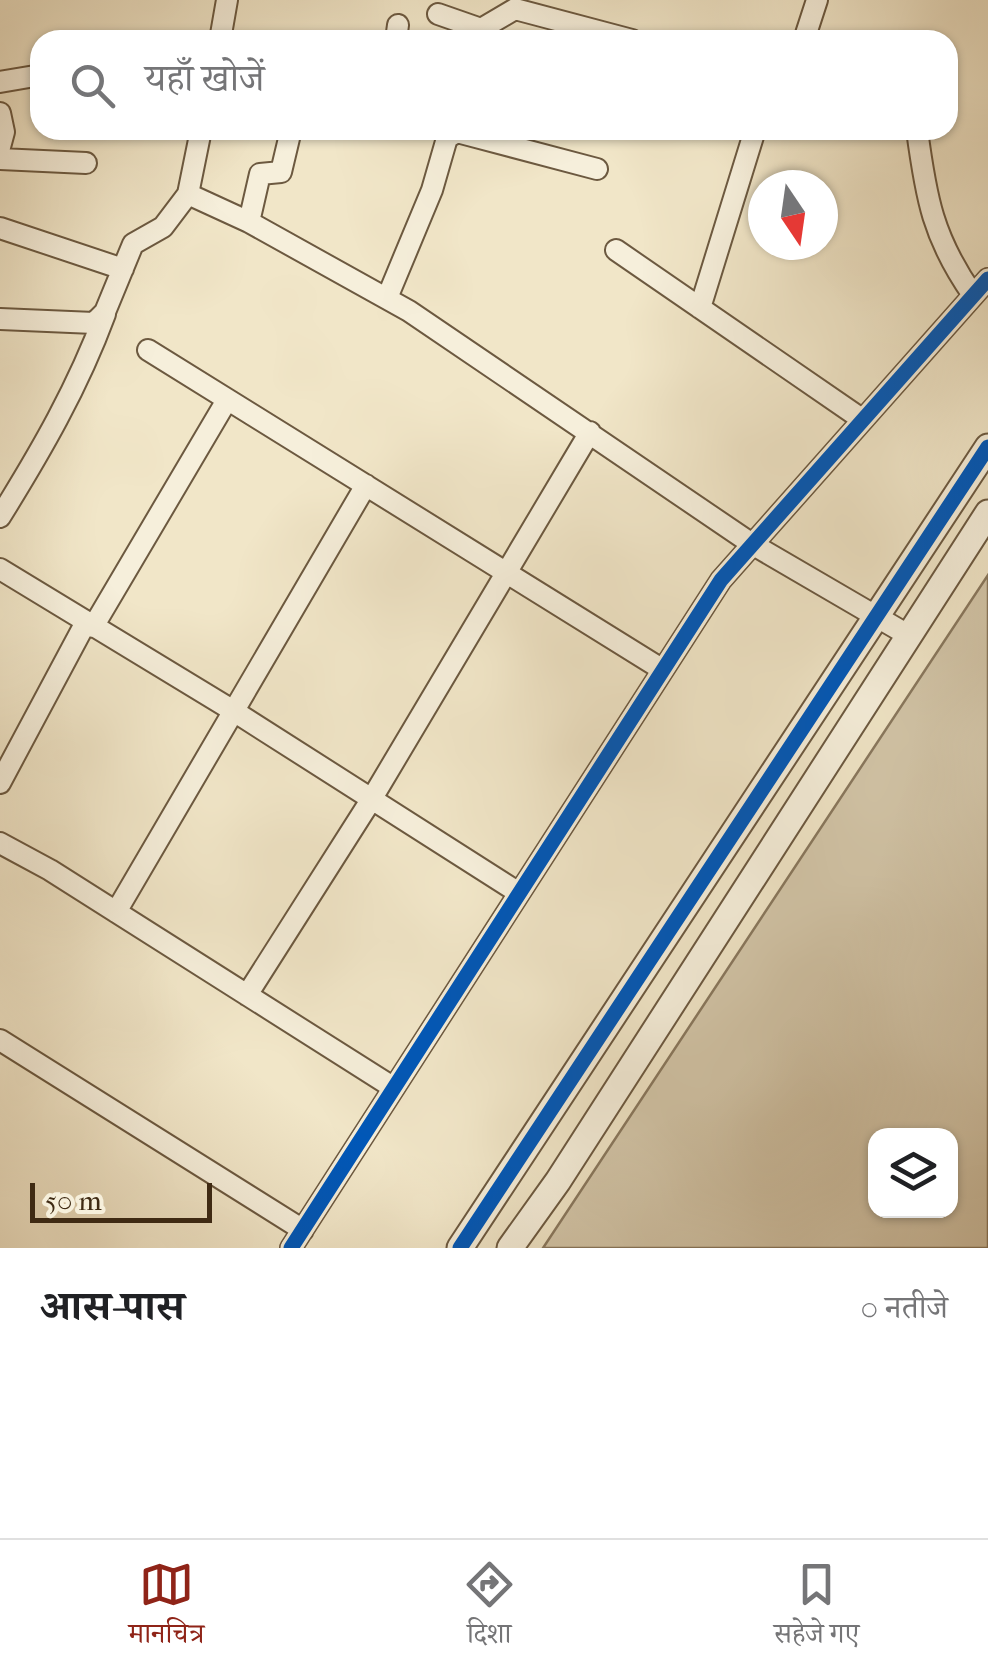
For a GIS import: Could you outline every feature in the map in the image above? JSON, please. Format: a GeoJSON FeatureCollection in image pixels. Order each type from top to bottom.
{"type":"FeatureCollection","features":[{"type":"Feature","properties":{"kind":"street"},"geometry":{"type":"LineString","coordinates":[[222,30],[227,0]]}},
{"type":"Feature","properties":{"kind":"street"},"geometry":{"type":"LineString","coordinates":[[807,30],[817,0]]}},
{"type":"Feature","properties":{"kind":"street"},"geometry":{"type":"LineString","coordinates":[[486,30],[516,4],[600,30]]}},
{"type":"Feature","properties":{"kind":"street"},"geometry":{"type":"LineString","coordinates":[[438,14],[470,30]]}},
{"type":"Feature","properties":{"kind":"street"},"geometry":{"type":"LineString","coordinates":[[0,82],[30,77]]}},
{"type":"Feature","properties":{"kind":"street"},"geometry":{"type":"LineString","coordinates":[[0,114],[4,132],[0,147]]}},
{"type":"Feature","properties":{"kind":"street"},"geometry":{"type":"LineString","coordinates":[[0,517],[59,421],[89,358],[132,244],[162,227],[188,194],[199,140]]}},
{"type":"Feature","properties":{"kind":"street"},"geometry":{"type":"LineString","coordinates":[[249,222],[260,174],[281,172],[289,140]]}},
{"type":"Feature","properties":{"kind":"street"},"geometry":{"type":"LineString","coordinates":[[387,298],[432,190],[446,140]]}},
{"type":"Feature","properties":{"kind":"street"},"geometry":{"type":"LineString","coordinates":[[490,140],[597,169]]}},
{"type":"Feature","properties":{"kind":"street"},"geometry":{"type":"LineString","coordinates":[[700,308],[752,140]]}},
{"type":"Feature","properties":{"kind":"street"},"geometry":{"type":"LineString","coordinates":[[919,140],[925,194],[950,261],[974,296]]}},
{"type":"Feature","properties":{"kind":"street"},"geometry":{"type":"LineString","coordinates":[[0,159],[86,164]]}},
{"type":"Feature","properties":{"kind":"street"},"geometry":{"type":"LineString","coordinates":[[188,194],[249,222],[387,298],[752,544],[908,634]]}},
{"type":"Feature","properties":{"kind":"street"},"geometry":{"type":"LineString","coordinates":[[0,228],[122,269]]}},
{"type":"Feature","properties":{"kind":"street"},"geometry":{"type":"LineString","coordinates":[[616,250],[863,420]]}},
{"type":"Feature","properties":{"kind":"street"},"geometry":{"type":"LineString","coordinates":[[0,1040],[297,1239],[720,580],[988,279]]}},
{"type":"Feature","properties":{"kind":"street"},"geometry":{"type":"LineString","coordinates":[[0,320],[94,322],[105,312]]}},
{"type":"Feature","properties":{"kind":"street"},"geometry":{"type":"LineString","coordinates":[[148,350],[662,670]]}},
{"type":"Feature","properties":{"kind":"street"},"geometry":{"type":"LineString","coordinates":[[0,783],[90,624],[227,400]]}},
{"type":"Feature","properties":{"kind":"street"},"geometry":{"type":"LineString","coordinates":[[247,995],[371,800],[590,432]]}},
{"type":"Feature","properties":{"kind":"street"},"geometry":{"type":"LineString","coordinates":[[460,1248],[988,447]]}},
{"type":"Feature","properties":{"kind":"street"},"geometry":{"type":"LineString","coordinates":[[116,912],[366,485]]}},
{"type":"Feature","properties":{"kind":"street"},"geometry":{"type":"LineString","coordinates":[[510,1248],[569,1164],[988,513]]}},
{"type":"Feature","properties":{"kind":"street"},"geometry":{"type":"LineString","coordinates":[[0,569],[232,710],[519,894]]}},
{"type":"Feature","properties":{"kind":"street"},"geometry":{"type":"LineString","coordinates":[[0,844],[50,870],[394,1088]]}},
{"type":"Feature","properties":{"kind":"shaded area"},"geometry":{"type":"Polygon","coordinates":[[[988,575],[988,1248],[543,1248],[988,575]]]}},
{"type":"Feature","properties":{"kind":"cycle path"},"geometry":{"type":"LineString","coordinates":[[291,1248],[721,580],[988,279]]}},
{"type":"Feature","properties":{"kind":"cycle path"},"geometry":{"type":"LineString","coordinates":[[460,1248],[988,447]]}}]}
